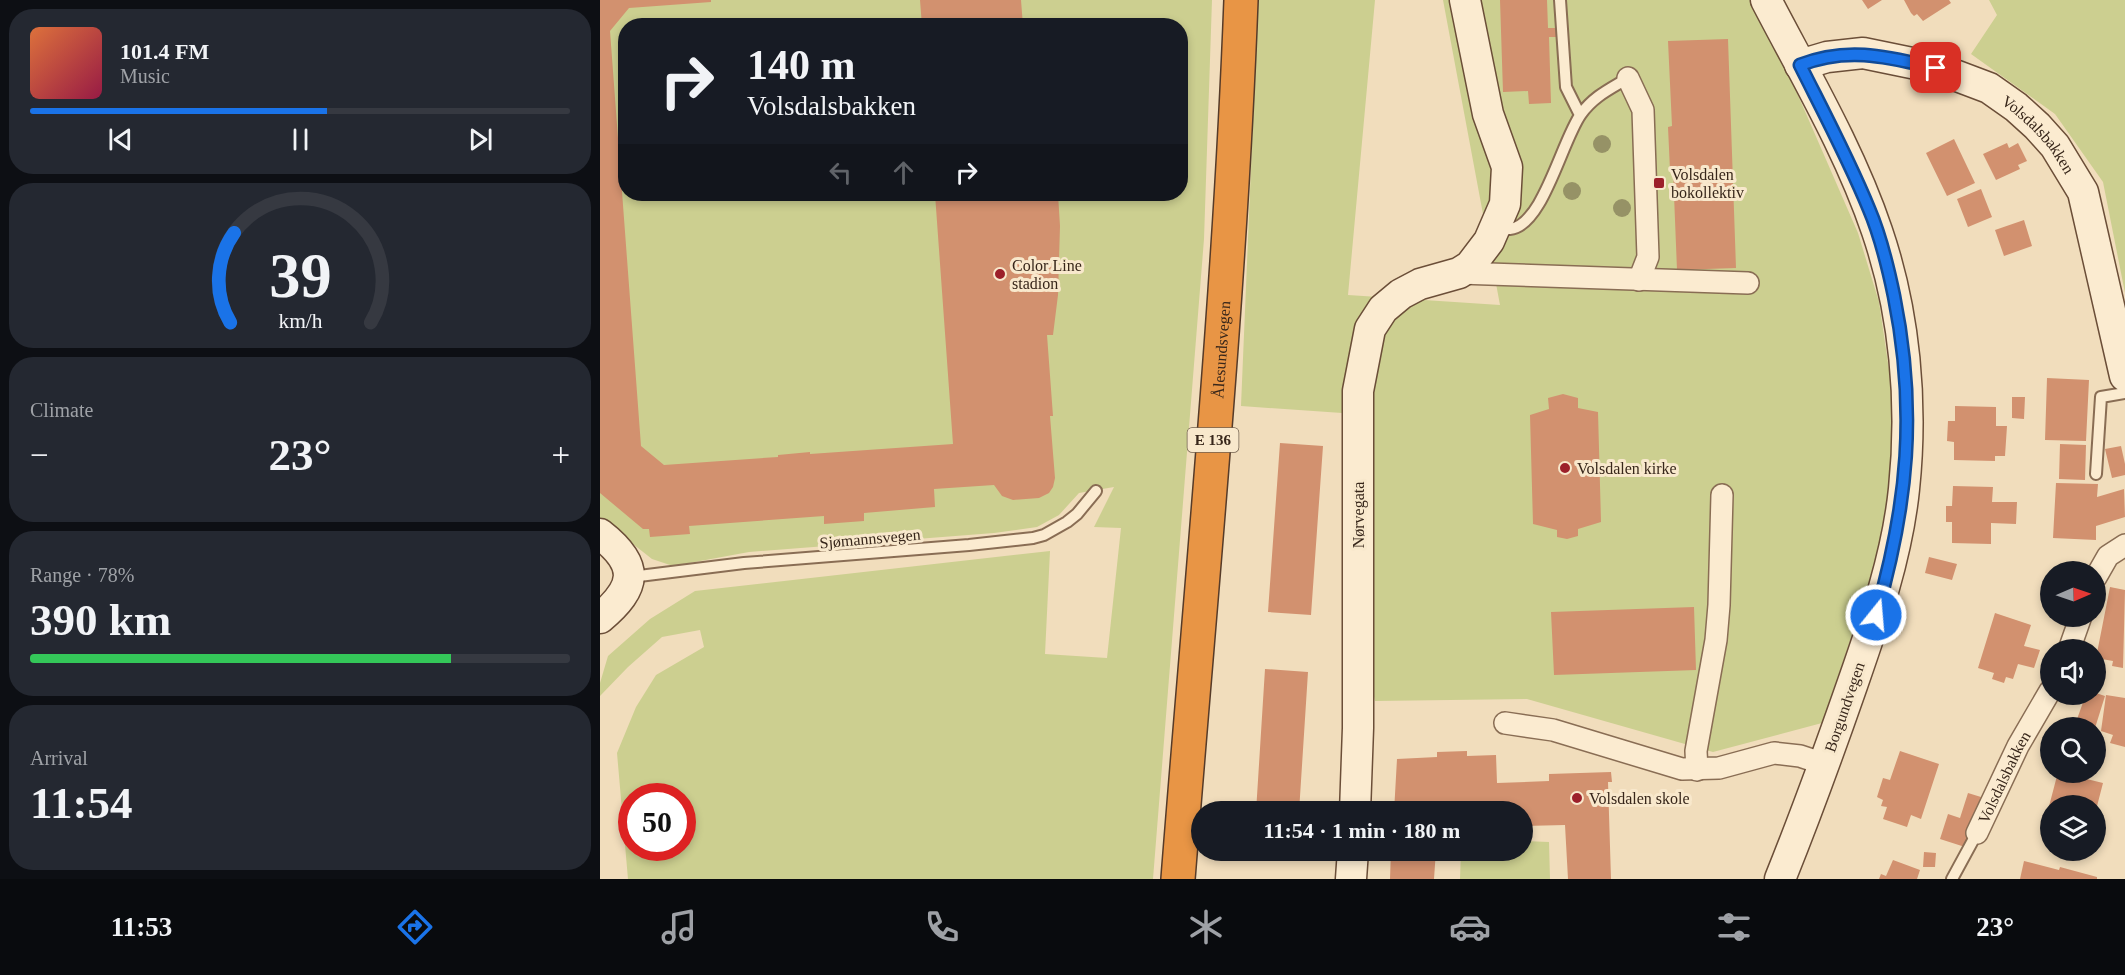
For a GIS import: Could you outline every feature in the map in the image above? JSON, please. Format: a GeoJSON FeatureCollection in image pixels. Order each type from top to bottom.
{"type":"FeatureCollection","features":[{"type":"Feature","properties":{"kind":"highway","name":"Ålesundsvegen"},"geometry":{"type":"LineString","coordinates":[[1178,879],[1219,373],[1238,83],[1241,0]]}},
{"type":"Feature","properties":{"kind":"street","name":"Nørvegata"},"geometry":{"type":"LineString","coordinates":[[1355,801],[1358,728],[1358,391],[1370,328],[1383,309],[1401,294],[1420,284],[1459,273],[1470,266],[1496,227],[1505,204],[1507,167],[1488,114],[1465,0]]}},
{"type":"Feature","properties":{"kind":"street","name":"Borgundvegen"},"geometry":{"type":"LineString","coordinates":[[1766,0],[1845,154],[1870,210],[1890,277],[1900,329],[1907,401],[1904,492],[1893,551],[1871,632],[1780,879]]}},
{"type":"Feature","properties":{"kind":"street","name":"Volsdalsbakken"},"geometry":{"type":"LineString","coordinates":[[1800,65],[1827,57],[1863,53],[1936,68],[1989,88],[2016,107],[2037,126],[2055,146],[2084,192],[2125,376]]}},
{"type":"Feature","properties":{"kind":"street"},"geometry":{"type":"LineString","coordinates":[[1628,78],[1643,110],[1648,257],[1639,280]]}},
{"type":"Feature","properties":{"kind":"street","name":"Nørvegata"},"geometry":{"type":"LineString","coordinates":[[1459,273],[1748,283]]}},
{"type":"Feature","properties":{"kind":"street"},"geometry":{"type":"LineString","coordinates":[[1697,770],[1698,741],[1716,640],[1722,495]]}},
{"type":"Feature","properties":{"kind":"street"},"geometry":{"type":"LineString","coordinates":[[600,534],[625,560],[631,578],[626,591],[600,618]]}},
{"type":"Feature","properties":{"kind":"street"},"geometry":{"type":"LineString","coordinates":[[2105,561],[2108,556],[2125,544]]}},
{"type":"Feature","properties":{"kind":"street","name":"Volsdalsbakken"},"geometry":{"type":"LineString","coordinates":[[1977,833],[2018,746],[2042,705]]}},
{"type":"Feature","properties":{"kind":"street","name":"Borgundvegen"},"geometry":{"type":"LineString","coordinates":[[1505,723],[1553,730],[1682,769],[1719,768],[1774,753],[1800,756],[1824,764]]}},
{"type":"Feature","properties":{"kind":"street"},"geometry":{"type":"LineString","coordinates":[[1351,879],[1352,861]]}},
{"type":"Feature","properties":{"kind":"lane"},"geometry":{"type":"LineString","coordinates":[[1560,0],[1566,87],[1580,115]]}},
{"type":"Feature","properties":{"kind":"lane"},"geometry":{"type":"LineString","coordinates":[[1496,227],[1511,230],[1533,215],[1542,201],[1564,145],[1580,115],[1600,93],[1628,78]]}},
{"type":"Feature","properties":{"kind":"lane"},"geometry":{"type":"LineString","coordinates":[[2096,474],[2101,396],[2125,393]]}},
{"type":"Feature","properties":{"kind":"lane","name":"Sjømannsvegen"},"geometry":{"type":"LineString","coordinates":[[631,578],[744,563],[1033,538],[1044,535],[1067,522],[1096,491]]}},
{"type":"Feature","properties":{"kind":"lane"},"geometry":{"type":"LineString","coordinates":[[1952,879],[1977,833]]}},
{"type":"Feature","properties":{"kind":"green space"},"geometry":{"type":"Polygon","coordinates":[[[600,0],[1212,0],[1204,239],[1153,879],[628,879],[626,861],[696,861],[696,783],[620,783],[617,753],[636,707],[656,675],[704,647],[700,630],[662,637],[600,696],[600,683],[608,656],[650,619],[695,591],[1050,551],[1045,654],[1107,658],[1121,528],[1094,527],[1114,487],[1079,493],[1059,515],[1037,527],[994,533],[749,552],[673,566],[652,559],[600,518],[600,0]]]}},
{"type":"Feature","properties":{"kind":"green space"},"geometry":{"type":"Polygon","coordinates":[[[1258,0],[1375,0],[1348,295],[1500,305],[1443,0],[1752,0],[1787,70],[1858,233],[1879,302],[1897,424],[1886,535],[1822,723],[1713,752],[1527,699],[1375,701],[1373,692],[1371,415],[1241,406],[1258,0]]]}},
{"type":"Feature","properties":{"kind":"green space"},"geometry":{"type":"Polygon","coordinates":[[[1989,0],[2125,0],[2125,293],[2103,182],[2055,114],[1971,54],[1997,15],[1989,0]]]}},
{"type":"Feature","properties":{"kind":"green space"},"geometry":{"type":"Polygon","coordinates":[[[1533,841],[1549,842],[1550,879],[1460,879],[1461,861],[1533,861],[1533,841]]]}},
{"type":"Feature","properties":{"kind":"building","name":"Color Line stadion"},"geometry":{"type":"Polygon","coordinates":[[[600,0],[711,0],[711,2],[629,8],[621,18],[618,18],[610,31],[618,138],[618,201],[623,201],[641,446],[664,465],[778,457],[778,455],[810,452],[810,454],[953,444],[936,201],[1058,201],[1058,295],[1053,335],[1047,335],[1055,478],[1049,493],[1039,498],[1013,500],[1002,496],[994,485],[934,489],[935,507],[864,513],[864,521],[824,524],[824,516],[689,526],[690,534],[650,537],[649,529],[643,529],[600,493],[600,0]]]}},
{"type":"Feature","properties":{"kind":"building"},"geometry":{"type":"Polygon","coordinates":[[[920,0],[1021,0],[1022,18],[921,18],[920,0]]]}},
{"type":"Feature","properties":{"kind":"building"},"geometry":{"type":"Polygon","coordinates":[[[1500,0],[1547,0],[1548,28],[1556,28],[1556,37],[1549,37],[1551,103],[1529,104],[1528,91],[1503,92],[1500,0]]]}},
{"type":"Feature","properties":{"kind":"building"},"geometry":{"type":"Polygon","coordinates":[[[1862,0],[1882,0],[1868,9],[1862,0]]]}},
{"type":"Feature","properties":{"kind":"building"},"geometry":{"type":"Polygon","coordinates":[[[1904,0],[1949,0],[1951,3],[1923,21],[1917,14],[1914,16],[1911,13],[1904,0]]]}},
{"type":"Feature","properties":{"kind":"building"},"geometry":{"type":"Polygon","coordinates":[[[1728,39],[1736,268],[1677,270],[1673,170],[1670,170],[1668,127],[1672,126],[1668,41],[1728,39]]]}},
{"type":"Feature","properties":{"kind":"building"},"geometry":{"type":"Polygon","coordinates":[[[1954,139],[1975,183],[1947,196],[1926,153],[1954,139]]]}},
{"type":"Feature","properties":{"kind":"building"},"geometry":{"type":"Polygon","coordinates":[[[2007,143],[2009,148],[2018,143],[2027,161],[2018,165],[2020,169],[1996,180],[1983,154],[2007,143]]]}},
{"type":"Feature","properties":{"kind":"building"},"geometry":{"type":"Polygon","coordinates":[[[1981,189],[1992,217],[1968,227],[1957,199],[1981,189]]]}},
{"type":"Feature","properties":{"kind":"building"},"geometry":{"type":"Polygon","coordinates":[[[2024,220],[2032,246],[2004,256],[1995,230],[2024,220]]]}},
{"type":"Feature","properties":{"kind":"building"},"geometry":{"type":"Polygon","coordinates":[[[2047,378],[2089,380],[2086,441],[2045,440],[2047,378]]]}},
{"type":"Feature","properties":{"kind":"building","name":"Volsdalen kirke"},"geometry":{"type":"Polygon","coordinates":[[[1563,394],[1578,398],[1578,408],[1598,412],[1601,522],[1578,529],[1578,536],[1567,539],[1557,537],[1557,530],[1533,524],[1530,415],[1549,409],[1548,398],[1563,394]]]}},
{"type":"Feature","properties":{"kind":"building"},"geometry":{"type":"Polygon","coordinates":[[[2012,397],[2025,397],[2024,419],[2012,418],[2012,397]]]}},
{"type":"Feature","properties":{"kind":"building"},"geometry":{"type":"Polygon","coordinates":[[[1955,406],[1996,407],[1996,426],[2007,426],[2005,456],[1995,456],[1995,461],[1954,460],[1954,442],[1947,441],[1948,421],[1955,421],[1955,406]]]}},
{"type":"Feature","properties":{"kind":"building"},"geometry":{"type":"Polygon","coordinates":[[[1280,443],[1323,446],[1311,615],[1268,612],[1280,443]]]}},
{"type":"Feature","properties":{"kind":"building"},"geometry":{"type":"Polygon","coordinates":[[[2060,444],[2086,445],[2085,480],[2059,479],[2060,444]]]}},
{"type":"Feature","properties":{"kind":"building"},"geometry":{"type":"Polygon","coordinates":[[[2121,446],[2125,475],[2112,478],[2105,449],[2121,446]]]}},
{"type":"Feature","properties":{"kind":"building"},"geometry":{"type":"Polygon","coordinates":[[[2056,483],[2098,484],[2097,497],[2124,489],[2125,517],[2096,526],[2096,540],[2053,538],[2056,483]]]}},
{"type":"Feature","properties":{"kind":"building"},"geometry":{"type":"Polygon","coordinates":[[[1953,486],[1993,487],[1992,502],[2017,502],[2016,524],[1991,523],[1991,544],[1952,543],[1952,522],[1946,522],[1946,506],[1952,506],[1953,486]]]}},
{"type":"Feature","properties":{"kind":"building"},"geometry":{"type":"Polygon","coordinates":[[[1929,557],[1957,564],[1952,580],[1925,573],[1929,557]]]}},
{"type":"Feature","properties":{"kind":"building"},"geometry":{"type":"Polygon","coordinates":[[[2110,587],[2125,590],[2123,668],[2112,666],[2113,661],[2106,660],[2106,639],[2100,639],[2102,627],[2106,627],[2106,607],[2110,587]]]}},
{"type":"Feature","properties":{"kind":"building"},"geometry":{"type":"Polygon","coordinates":[[[1694,607],[1696,670],[1554,675],[1551,612],[1694,607]]]}},
{"type":"Feature","properties":{"kind":"building"},"geometry":{"type":"Polygon","coordinates":[[[1995,613],[2031,625],[2024,646],[2040,650],[2034,668],[2018,664],[2013,679],[2006,677],[2004,683],[1992,679],[1994,673],[1978,668],[1995,613]]]}},
{"type":"Feature","properties":{"kind":"building"},"geometry":{"type":"Polygon","coordinates":[[[1265,669],[1308,672],[1300,801],[1257,801],[1265,669]]]}},
{"type":"Feature","properties":{"kind":"building"},"geometry":{"type":"Polygon","coordinates":[[[2106,695],[2125,698],[2125,747],[2110,743],[2113,735],[2106,733],[2106,717],[2103,717],[2106,695]]]}},
{"type":"Feature","properties":{"kind":"building"},"geometry":{"type":"Polygon","coordinates":[[[2082,705],[2102,705],[2098,717],[2078,717],[2082,705]]]}},
{"type":"Feature","properties":{"kind":"building"},"geometry":{"type":"Polygon","coordinates":[[[1467,751],[1467,756],[1496,755],[1497,783],[1549,781],[1549,774],[1611,772],[1612,782],[1608,782],[1611,879],[1568,879],[1565,825],[1533,826],[1533,801],[1395,801],[1397,759],[1437,757],[1437,752],[1467,751]]]}},
{"type":"Feature","properties":{"kind":"building"},"geometry":{"type":"Polygon","coordinates":[[[1900,751],[1939,764],[1921,819],[1911,815],[1907,827],[1883,819],[1887,807],[1881,806],[1883,800],[1877,797],[1883,778],[1890,780],[1900,751]]]}},
{"type":"Feature","properties":{"kind":"building"},"geometry":{"type":"Polygon","coordinates":[[[2055,783],[2103,783],[2100,795],[2052,795],[2055,783]]]}},
{"type":"Feature","properties":{"kind":"building"},"geometry":{"type":"Polygon","coordinates":[[[1968,793],[1981,797],[1965,847],[1940,839],[1948,814],[1960,818],[1968,793]]]}},
{"type":"Feature","properties":{"kind":"building"},"geometry":{"type":"Polygon","coordinates":[[[1924,852],[1936,853],[1935,867],[1923,867],[1924,852]]]}},
{"type":"Feature","properties":{"kind":"building"},"geometry":{"type":"Polygon","coordinates":[[[1893,860],[1920,870],[1917,879],[1879,879],[1881,874],[1886,876],[1893,860]]]}},
{"type":"Feature","properties":{"kind":"building"},"geometry":{"type":"Polygon","coordinates":[[[1391,861],[1435,861],[1434,879],[1390,879],[1391,861]]]}},
{"type":"Feature","properties":{"kind":"building"},"geometry":{"type":"Polygon","coordinates":[[[2024,861],[2059,870],[2060,867],[2097,877],[2097,879],[2020,879],[2024,861]]]}},
{"type":"Feature","properties":{"kind":"place","name":"Volsdalen bokollektiv"},"geometry":{"type":"Point","coordinates":[1659,183]}},
{"type":"Feature","properties":{"kind":"place","name":"Color Line stadion"},"geometry":{"type":"Point","coordinates":[1000,274]}},
{"type":"Feature","properties":{"kind":"place","name":"Volsdalen kirke"},"geometry":{"type":"Point","coordinates":[1565,468]}},
{"type":"Feature","properties":{"kind":"place","name":"Volsdalen skole"},"geometry":{"type":"Point","coordinates":[1577,798]}},
{"type":"Feature","properties":{"kind":"route"},"geometry":{"type":"LineString","coordinates":[[1876,615],[1893,551],[1904,492],[1908,421],[1903,349],[1890,277],[1870,210],[1845,154],[1800,65],[1842,54],[1863,53],[1936,68]]}}]}
